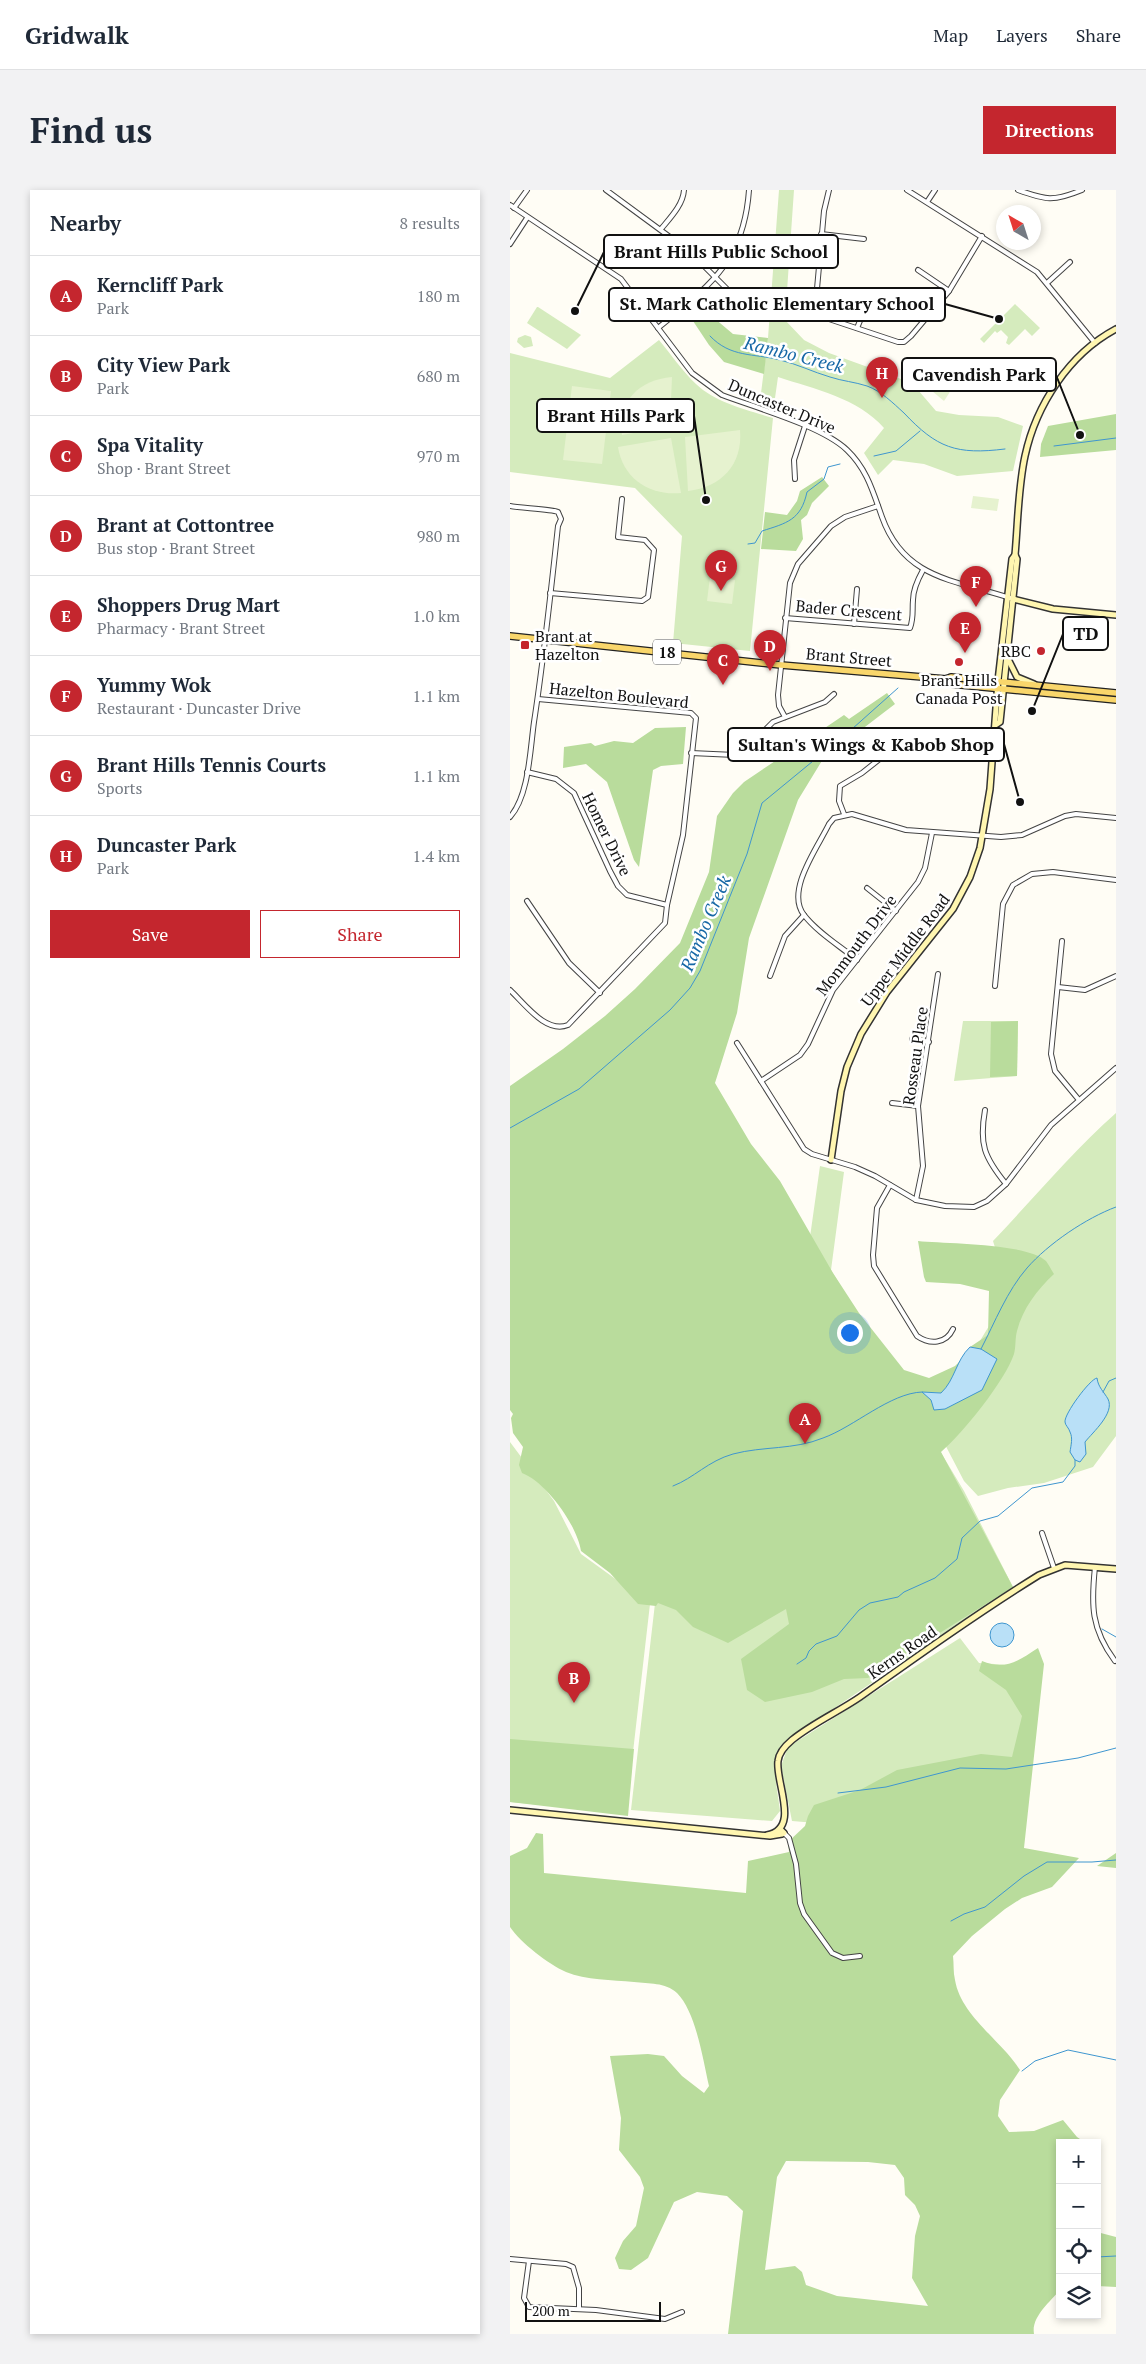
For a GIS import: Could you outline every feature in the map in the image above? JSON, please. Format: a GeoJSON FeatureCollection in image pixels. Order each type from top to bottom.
{"type":"FeatureCollection","features":[{"type":"Feature","properties":{"kind":"main road","name":"Brant Street"},"geometry":{"type":"LineString","coordinates":[[510,636],[781,665],[946,679],[951,677],[1116,693]]}},
{"type":"Feature","properties":{"kind":"main road","name":"Brant Street"},"geometry":{"type":"LineString","coordinates":[[946,679],[951,684],[1116,700]]}},
{"type":"Feature","properties":{"kind":"street"},"geometry":{"type":"LineString","coordinates":[[514,208],[527,190]]}},
{"type":"Feature","properties":{"kind":"street"},"geometry":{"type":"LineString","coordinates":[[606,190],[689,251],[737,299]]}},
{"type":"Feature","properties":{"kind":"street"},"geometry":{"type":"LineString","coordinates":[[661,229],[675,211],[683,197],[684,190]]}},
{"type":"Feature","properties":{"kind":"street"},"geometry":{"type":"LineString","coordinates":[[658,328],[701,293],[722,270],[738,242],[745,217],[748,190]]}},
{"type":"Feature","properties":{"kind":"street"},"geometry":{"type":"LineString","coordinates":[[830,190],[824,211],[815,311],[820,316],[898,342],[904,342],[911,336],[949,291],[982,236]]}},
{"type":"Feature","properties":{"kind":"street"},"geometry":{"type":"LineString","coordinates":[[907,190],[1037,272],[1095,343]]}},
{"type":"Feature","properties":{"kind":"street"},"geometry":{"type":"LineString","coordinates":[[927,202],[935,190]]}},
{"type":"Feature","properties":{"kind":"street"},"geometry":{"type":"LineString","coordinates":[[1018,190],[1040,199],[1052,199],[1063,198],[1082,190]]}},
{"type":"Feature","properties":{"kind":"street","name":"Duncaster Drive"},"geometry":{"type":"LineString","coordinates":[[510,205],[621,279],[692,373],[709,387],[722,395],[805,426],[836,441],[847,449],[867,476],[893,542],[907,558],[923,570],[945,579],[1010,599]]}},
{"type":"Feature","properties":{"kind":"street"},"geometry":{"type":"LineString","coordinates":[[510,244],[527,218]]}},
{"type":"Feature","properties":{"kind":"street"},"geometry":{"type":"LineString","coordinates":[[822,234],[864,239]]}},
{"type":"Feature","properties":{"kind":"street"},"geometry":{"type":"LineString","coordinates":[[1047,283],[1070,262]]}},
{"type":"Feature","properties":{"kind":"street"},"geometry":{"type":"LineString","coordinates":[[918,270],[949,291]]}},
{"type":"Feature","properties":{"kind":"street"},"geometry":{"type":"LineString","coordinates":[[858,328],[867,304]]}},
{"type":"Feature","properties":{"kind":"street","name":"Upper Middle Road"},"geometry":{"type":"LineString","coordinates":[[831,1160],[841,1091],[847,1067],[861,1034],[887,992],[954,909],[970,877],[984,836],[997,724],[995,721],[1002,682],[1010,599],[1017,559],[1015,555],[1022,474],[1028,442],[1045,402],[1065,372],[1095,343],[1116,330]]}},
{"type":"Feature","properties":{"kind":"street"},"geometry":{"type":"LineString","coordinates":[[795,480],[794,460],[805,426]]}},
{"type":"Feature","properties":{"kind":"street"},"geometry":{"type":"LineString","coordinates":[[550,593],[642,601],[648,597],[654,567],[654,550],[645,540],[618,537],[622,499]]}},
{"type":"Feature","properties":{"kind":"street","name":"Hazelton Boulevard"},"geometry":{"type":"LineString","coordinates":[[510,506],[546,511],[554,510],[561,516],[527,772],[521,796],[510,817]]}},
{"type":"Feature","properties":{"kind":"street"},"geometry":{"type":"LineString","coordinates":[[785,717],[778,700],[790,583],[798,564],[831,526],[845,518],[878,506]]}},
{"type":"Feature","properties":{"kind":"street","name":"Bader Crescent"},"geometry":{"type":"LineString","coordinates":[[785,618],[910,628],[914,618],[912,600],[915,586],[923,570]]}},
{"type":"Feature","properties":{"kind":"street"},"geometry":{"type":"LineString","coordinates":[[854,624],[857,589]]}},
{"type":"Feature","properties":{"kind":"street"},"geometry":{"type":"LineString","coordinates":[[1010,599],[1053,609],[1116,615]]}},
{"type":"Feature","properties":{"kind":"street","name":"Upper Middle Road"},"geometry":{"type":"LineString","coordinates":[[1002,682],[1008,656],[1010,599]]}},
{"type":"Feature","properties":{"kind":"street"},"geometry":{"type":"LineString","coordinates":[[1008,656],[1010,667],[1017,677],[1036,685]]}},
{"type":"Feature","properties":{"kind":"street"},"geometry":{"type":"LineString","coordinates":[[691,753],[735,755],[747,748],[773,722],[824,702],[834,694]]}},
{"type":"Feature","properties":{"kind":"street","name":"Hazelton Boulevard"},"geometry":{"type":"LineString","coordinates":[[510,990],[548,1025],[556,1028],[568,1025],[661,929],[665,923],[666,905],[683,835],[696,718],[691,714],[538,699]]}},
{"type":"Feature","properties":{"kind":"street"},"geometry":{"type":"LineString","coordinates":[[844,814],[840,800],[840,786],[862,773],[886,754]]}},
{"type":"Feature","properties":{"kind":"street","name":"Homer Drive"},"geometry":{"type":"LineString","coordinates":[[527,772],[556,779],[574,793],[610,871],[618,886],[627,895],[666,905]]}},
{"type":"Feature","properties":{"kind":"street"},"geometry":{"type":"LineString","coordinates":[[857,960],[804,915],[797,892],[829,824],[834,818],[844,814],[852,814],[898,829],[1002,838],[1022,835],[1065,816],[1076,814],[1116,818]]}},
{"type":"Feature","properties":{"kind":"street","name":"Monmouth Drive"},"geometry":{"type":"LineString","coordinates":[[761,1081],[800,1055],[808,1044],[833,990],[914,888],[925,868],[932,832]]}},
{"type":"Feature","properties":{"kind":"street"},"geometry":{"type":"LineString","coordinates":[[995,986],[1003,904],[1013,886],[1020,879],[1032,874],[1053,872],[1116,880]]}},
{"type":"Feature","properties":{"kind":"street"},"geometry":{"type":"LineString","coordinates":[[867,888],[896,912]]}},
{"type":"Feature","properties":{"kind":"street"},"geometry":{"type":"LineString","coordinates":[[527,901],[569,963],[600,993]]}},
{"type":"Feature","properties":{"kind":"street"},"geometry":{"type":"LineString","coordinates":[[770,976],[785,936],[804,915]]}},
{"type":"Feature","properties":{"kind":"street"},"geometry":{"type":"LineString","coordinates":[[1062,941],[1051,1054],[1055,1071],[1079,1100]]}},
{"type":"Feature","properties":{"kind":"street","name":"Rosseau Place"},"geometry":{"type":"LineString","coordinates":[[916,1200],[922,1166],[918,1106],[938,974]]}},
{"type":"Feature","properties":{"kind":"street"},"geometry":{"type":"LineString","coordinates":[[1058,987],[1085,990],[1116,976]]}},
{"type":"Feature","properties":{"kind":"street"},"geometry":{"type":"LineString","coordinates":[[912,1039],[928,1042]]}},
{"type":"Feature","properties":{"kind":"street"},"geometry":{"type":"LineString","coordinates":[[737,1043],[804,1149],[812,1154],[855,1167],[875,1176],[916,1200],[945,1206],[974,1206],[986,1202],[1006,1184],[1051,1125],[1116,1068]]}},
{"type":"Feature","properties":{"kind":"street"},"geometry":{"type":"LineString","coordinates":[[892,1103],[918,1106]]}},
{"type":"Feature","properties":{"kind":"street"},"geometry":{"type":"LineString","coordinates":[[985,1110],[982,1135],[985,1154],[1006,1184]]}},
{"type":"Feature","properties":{"kind":"street"},"geometry":{"type":"LineString","coordinates":[[890,1185],[877,1208],[873,1255],[874,1266],[917,1336],[923,1340],[942,1341],[949,1337],[953,1329]]}},
{"type":"Feature","properties":{"kind":"street"},"geometry":{"type":"LineString","coordinates":[[1042,1533],[1054,1568]]}},
{"type":"Feature","properties":{"kind":"street","name":"Kerns Road"},"geometry":{"type":"LineString","coordinates":[[782,1831],[784,1807],[778,1765],[782,1750],[792,1740],[852,1702],[1039,1575],[1054,1568],[1077,1565],[1116,1569]]}},
{"type":"Feature","properties":{"kind":"street"},"geometry":{"type":"LineString","coordinates":[[1095,1566],[1092,1596],[1094,1618],[1104,1646],[1114,1661]]}},
{"type":"Feature","properties":{"kind":"street"},"geometry":{"type":"LineString","coordinates":[[510,1810],[767,1835],[782,1831],[789,1838],[796,1864],[800,1903],[804,1914],[832,1953],[843,1958],[860,1956]]}},
{"type":"Feature","properties":{"kind":"street"},"geometry":{"type":"LineString","coordinates":[[510,2259],[566,2264],[573,2267],[579,2288],[579,2309]]}},
{"type":"Feature","properties":{"kind":"street"},"geometry":{"type":"LineString","coordinates":[[529,2261],[524,2298],[526,2304],[533,2308],[579,2309],[665,2319],[682,2312]]}},
{"type":"Feature","properties":{"kind":"green space"},"geometry":{"type":"Polygon","coordinates":[[[779,190],[794,190],[785,320],[804,340],[829,353],[912,383],[936,411],[959,415],[998,417],[1023,426],[1013,471],[957,476],[924,464],[893,460],[878,475],[864,453],[884,428],[862,409],[821,390],[778,377],[774,405],[760,401],[768,338],[779,190]]]}},
{"type":"Feature","properties":{"kind":"green space"},"geometry":{"type":"Polygon","coordinates":[[[1015,304],[1040,328],[1032,336],[1025,329],[1009,345],[1006,343],[1008,337],[1001,330],[997,333],[995,331],[984,343],[980,339],[1015,304]]]}},
{"type":"Feature","properties":{"kind":"green space"},"geometry":{"type":"Polygon","coordinates":[[[537,307],[581,335],[567,349],[527,323],[537,307]]]}},
{"type":"Feature","properties":{"kind":"green space"},"geometry":{"type":"Polygon","coordinates":[[[701,307],[733,334],[768,338],[764,374],[724,362],[709,345],[689,315],[701,307]]]}},
{"type":"Feature","properties":{"kind":"green space"},"geometry":{"type":"Polygon","coordinates":[[[525,335],[531,337],[533,346],[524,348],[517,342],[518,338],[525,335]]]}},
{"type":"Feature","properties":{"kind":"green space"},"geometry":{"type":"Polygon","coordinates":[[[659,340],[686,374],[704,391],[732,405],[773,418],[750,651],[673,643],[682,536],[635,488],[510,472],[510,353],[610,378],[659,340]]]}},
{"type":"Feature","properties":{"kind":"green space"},"geometry":{"type":"Polygon","coordinates":[[[941,364],[953,377],[953,386],[944,401],[926,386],[925,381],[941,364]]]}},
{"type":"Feature","properties":{"kind":"green space"},"geometry":{"type":"Polygon","coordinates":[[[672,377],[670,424],[667,427],[622,435],[621,423],[623,412],[633,394],[650,383],[672,377]]]}},
{"type":"Feature","properties":{"kind":"green space"},"geometry":{"type":"Polygon","coordinates":[[[572,386],[611,391],[602,464],[563,460],[572,386]]]}},
{"type":"Feature","properties":{"kind":"green space"},"geometry":{"type":"Polygon","coordinates":[[[1116,414],[1116,450],[1040,457],[1041,444],[1048,426],[1116,414]]]}},
{"type":"Feature","properties":{"kind":"green space"},"geometry":{"type":"Polygon","coordinates":[[[740,430],[738,454],[728,472],[710,485],[688,491],[685,437],[740,430]]]}},
{"type":"Feature","properties":{"kind":"green space"},"geometry":{"type":"Polygon","coordinates":[[[671,438],[681,493],[659,492],[640,483],[626,468],[618,447],[671,438]]]}},
{"type":"Feature","properties":{"kind":"green space"},"geometry":{"type":"Polygon","coordinates":[[[822,477],[829,486],[812,503],[807,515],[801,520],[803,539],[796,551],[761,549],[765,512],[787,515],[797,501],[800,491],[822,477]]]}},
{"type":"Feature","properties":{"kind":"green space"},"geometry":{"type":"Polygon","coordinates":[[[973,496],[999,499],[997,511],[971,508],[973,496]]]}},
{"type":"Feature","properties":{"kind":"green space"},"geometry":{"type":"Polygon","coordinates":[[[710,577],[735,580],[732,604],[707,601],[710,577]]]}},
{"type":"Feature","properties":{"kind":"green space"},"geometry":{"type":"Polygon","coordinates":[[[887,693],[895,704],[823,759],[798,800],[749,938],[737,1013],[715,1083],[751,1144],[780,1181],[833,1273],[859,1313],[904,1370],[929,1378],[955,1366],[961,1360],[948,1387],[941,1393],[923,1392],[931,1400],[934,1410],[981,1349],[970,1347],[988,1335],[989,1291],[960,1284],[926,1282],[918,1241],[985,1245],[1022,1251],[1036,1255],[1046,1261],[1054,1274],[1036,1293],[1023,1315],[1016,1334],[1014,1354],[1002,1378],[971,1420],[941,1452],[1013,1587],[868,1678],[844,1679],[812,1692],[765,1702],[747,1690],[741,1659],[789,1624],[786,1609],[728,1643],[693,1627],[676,1610],[658,1603],[656,1606],[638,1604],[610,1573],[581,1551],[573,1529],[559,1506],[541,1485],[522,1473],[519,1465],[523,1447],[513,1433],[511,1418],[513,1414],[510,1410],[510,1086],[563,1049],[605,1016],[635,989],[680,943],[709,872],[717,816],[733,793],[744,782],[787,753],[792,746],[807,740],[844,715],[849,719],[887,693]]]}},
{"type":"Feature","properties":{"kind":"green space"},"geometry":{"type":"Polygon","coordinates":[[[686,727],[683,764],[661,766],[653,770],[639,867],[634,860],[607,782],[586,764],[563,768],[564,747],[591,743],[595,746],[614,741],[633,743],[655,728],[686,727]]]}},
{"type":"Feature","properties":{"kind":"green space"},"geometry":{"type":"Polygon","coordinates":[[[963,1021],[1018,1021],[1017,1076],[954,1081],[963,1021]]]}},
{"type":"Feature","properties":{"kind":"green space"},"geometry":{"type":"Polygon","coordinates":[[[1018,1021],[1017,1076],[990,1077],[991,1022],[1018,1021]]]}},
{"type":"Feature","properties":{"kind":"green space"},"geometry":{"type":"Polygon","coordinates":[[[1116,1113],[1116,1436],[1093,1467],[1044,1483],[1008,1488],[978,1496],[964,1481],[927,1410],[955,1382],[1009,1293],[993,1241],[1069,1159],[1116,1113]]]}},
{"type":"Feature","properties":{"kind":"green space"},"geometry":{"type":"Polygon","coordinates":[[[820,1166],[844,1172],[831,1270],[964,1491],[1013,1587],[786,1741],[777,1757],[776,1766],[776,1783],[780,1811],[772,1821],[631,1810],[679,1397],[764,1167],[810,1237],[820,1166]]]}},
{"type":"Feature","properties":{"kind":"green space"},"geometry":{"type":"Polygon","coordinates":[[[510,1442],[554,1501],[581,1554],[650,1604],[626,1813],[510,1802],[510,1442]]]}},
{"type":"Feature","properties":{"kind":"green space"},"geometry":{"type":"Polygon","coordinates":[[[960,1638],[979,1663],[1026,1666],[1019,1840],[792,1821],[781,1766],[788,1747],[960,1638]]]}},
{"type":"Feature","properties":{"kind":"green space"},"geometry":{"type":"Polygon","coordinates":[[[1038,1648],[1044,1664],[1024,1848],[1079,1858],[1052,1887],[1022,1898],[1005,1909],[972,1936],[953,1956],[954,1974],[959,1993],[965,2005],[1020,2070],[1000,2100],[998,2116],[1009,2132],[1034,2131],[1063,2120],[1080,2139],[1056,2139],[1056,2295],[1038,2316],[1035,2322],[1034,2334],[728,2334],[743,2211],[727,2196],[697,2192],[674,2202],[648,2258],[631,2270],[619,2269],[615,2258],[623,2241],[636,2226],[644,2188],[640,2177],[619,2150],[621,2118],[610,2056],[648,2054],[664,2056],[682,2076],[704,2093],[709,2086],[698,2037],[684,2001],[672,1989],[657,1984],[574,1975],[551,1964],[535,1953],[510,1927],[510,1856],[527,1848],[536,1833],[543,1834],[544,1873],[746,1893],[748,1861],[789,1852],[788,1842],[805,1826],[814,1805],[860,1790],[897,1770],[981,1754],[1012,1757],[1022,1716],[1006,1690],[979,1671],[982,1661],[990,1664],[1005,1665],[1018,1660],[1038,1648]],[[786,2161],[777,2177],[765,2270],[795,2266],[802,2272],[806,2285],[837,2296],[928,2306],[912,2278],[915,2236],[920,2216],[915,2205],[905,2195],[904,2178],[895,2165],[868,2162],[786,2161]]]}},
{"type":"Feature","properties":{"kind":"green space"},"geometry":{"type":"Polygon","coordinates":[[[510,1739],[634,1749],[628,1816],[510,1802],[510,1739]]]}},
{"type":"Feature","properties":{"kind":"green space"},"geometry":{"type":"Polygon","coordinates":[[[1116,1853],[1116,1868],[1097,1866],[1116,1853]]]}},
{"type":"Feature","properties":{"kind":"green space"},"geometry":{"type":"Polygon","coordinates":[[[1101,2233],[1116,2237],[1116,2287],[1101,2286],[1101,2233]]]}},
{"type":"Feature","properties":{"kind":"water"},"geometry":{"type":"Polygon","coordinates":[[[970,1347],[981,1349],[997,1359],[982,1390],[945,1409],[934,1410],[931,1400],[922,1392],[941,1393],[946,1388],[965,1352],[970,1347]]]}},
{"type":"Feature","properties":{"kind":"water"},"geometry":{"type":"Polygon","coordinates":[[[1097,1378],[1100,1387],[1108,1399],[1108,1410],[1102,1422],[1085,1442],[1086,1454],[1080,1462],[1075,1460],[1070,1452],[1072,1442],[1065,1423],[1066,1418],[1084,1390],[1097,1378]]]}},
{"type":"Feature","properties":{"kind":"water"},"geometry":{"type":"Polygon","coordinates":[[[1002,1623],[1010,1627],[1014,1635],[1010,1643],[1002,1647],[994,1643],[990,1635],[994,1627],[1002,1623]]]}},
{"type":"Feature","properties":{"kind":"waterway","name":"Rambo Creek"},"geometry":{"type":"LineString","coordinates":[[710,336],[726,348],[743,354],[786,362],[830,377],[872,388],[891,401],[927,434],[949,446],[973,451],[1005,449]]}},
{"type":"Feature","properties":{"kind":"waterway"},"geometry":{"type":"LineString","coordinates":[[874,456],[896,451],[920,431]]}},
{"type":"Feature","properties":{"kind":"waterway","name":"Rambo Creek"},"geometry":{"type":"LineString","coordinates":[[1054,446],[1116,438]]}},
{"type":"Feature","properties":{"kind":"waterway"},"geometry":{"type":"LineString","coordinates":[[748,544],[755,543],[762,531],[786,523],[797,515],[807,492],[824,479],[828,467],[840,464]]}},
{"type":"Feature","properties":{"kind":"waterway","name":"Rambo Creek"},"geometry":{"type":"LineString","coordinates":[[510,1128],[579,1089],[670,1010],[690,988],[700,971],[747,854],[762,803],[852,729],[898,688]]}},
{"type":"Feature","properties":{"kind":"waterway"},"geometry":{"type":"LineString","coordinates":[[981,1349],[1007,1297],[1027,1268],[1056,1241],[1092,1218],[1116,1207]]}},
{"type":"Feature","properties":{"kind":"waterway"},"geometry":{"type":"LineString","coordinates":[[1103,1392],[1109,1381],[1116,1378]]}},
{"type":"Feature","properties":{"kind":"waterway"},"geometry":{"type":"LineString","coordinates":[[673,1486],[724,1457],[744,1452],[812,1442],[835,1433],[897,1398],[922,1392]]}},
{"type":"Feature","properties":{"kind":"waterway"},"geometry":{"type":"LineString","coordinates":[[797,1664],[806,1658],[809,1651],[816,1644],[837,1636],[859,1610],[870,1603],[898,1597],[904,1592],[935,1578],[957,1559],[962,1538],[980,1521],[998,1516],[1032,1488],[1063,1482],[1075,1466],[1075,1460]]}},
{"type":"Feature","properties":{"kind":"waterway"},"geometry":{"type":"LineString","coordinates":[[1102,1629],[1116,1637]]}},
{"type":"Feature","properties":{"kind":"waterway"},"geometry":{"type":"LineString","coordinates":[[838,1793],[886,1787],[960,1768],[1006,1769],[1078,1758],[1116,1748]]}},
{"type":"Feature","properties":{"kind":"waterway"},"geometry":{"type":"LineString","coordinates":[[951,1921],[964,1914],[985,1907],[1024,1876],[1047,1862],[1116,1860]]}},
{"type":"Feature","properties":{"kind":"waterway"},"geometry":{"type":"LineString","coordinates":[[1022,2071],[1035,2061],[1068,2050],[1116,2060]]}},
{"type":"Feature","properties":{"kind":"waterway"},"geometry":{"type":"LineString","coordinates":[[1101,2257],[1116,2256]]}},
{"type":"Feature","properties":{"kind":"place","name":"Brant Hills Public School"},"geometry":{"type":"Point","coordinates":[575,311]}},
{"type":"Feature","properties":{"kind":"place","name":"St. Mark Catholic Elementary School"},"geometry":{"type":"Point","coordinates":[999,319]}},
{"type":"Feature","properties":{"kind":"place","name":"Duncaster Park"},"geometry":{"type":"Point","coordinates":[882,398]}},
{"type":"Feature","properties":{"kind":"place","name":"Cavendish Park"},"geometry":{"type":"Point","coordinates":[1080,435]}},
{"type":"Feature","properties":{"kind":"place","name":"Brant Hills Park"},"geometry":{"type":"Point","coordinates":[706,500]}},
{"type":"Feature","properties":{"kind":"place","name":"Brant Hills Tennis Courts"},"geometry":{"type":"Point","coordinates":[721,591]}},
{"type":"Feature","properties":{"kind":"place","name":"Yummy Wok"},"geometry":{"type":"Point","coordinates":[976,607]}},
{"type":"Feature","properties":{"kind":"place","name":"Brant at Hazelton"},"geometry":{"type":"Point","coordinates":[525,645]}},
{"type":"Feature","properties":{"kind":"place","name":"RBC"},"geometry":{"type":"Point","coordinates":[1041,651]}},
{"type":"Feature","properties":{"kind":"place","name":"Shoppers Drug Mart"},"geometry":{"type":"Point","coordinates":[965,653]}},
{"type":"Feature","properties":{"kind":"place","name":"Brant Hills Canada Post"},"geometry":{"type":"Point","coordinates":[959,662]}},
{"type":"Feature","properties":{"kind":"place","name":"Brant at Cottontree"},"geometry":{"type":"Point","coordinates":[770,671]}},
{"type":"Feature","properties":{"kind":"place","name":"Spa Vitality"},"geometry":{"type":"Point","coordinates":[723,685]}},
{"type":"Feature","properties":{"kind":"place","name":"TD"},"geometry":{"type":"Point","coordinates":[1032,711]}},
{"type":"Feature","properties":{"kind":"place","name":"Sultan's Wings & Kabob Shop"},"geometry":{"type":"Point","coordinates":[1020,802]}},
{"type":"Feature","properties":{"kind":"place","name":"Kerncliff Park"},"geometry":{"type":"Point","coordinates":[805,1444]}},
{"type":"Feature","properties":{"kind":"place","name":"City View Park"},"geometry":{"type":"Point","coordinates":[574,1703]}}]}
